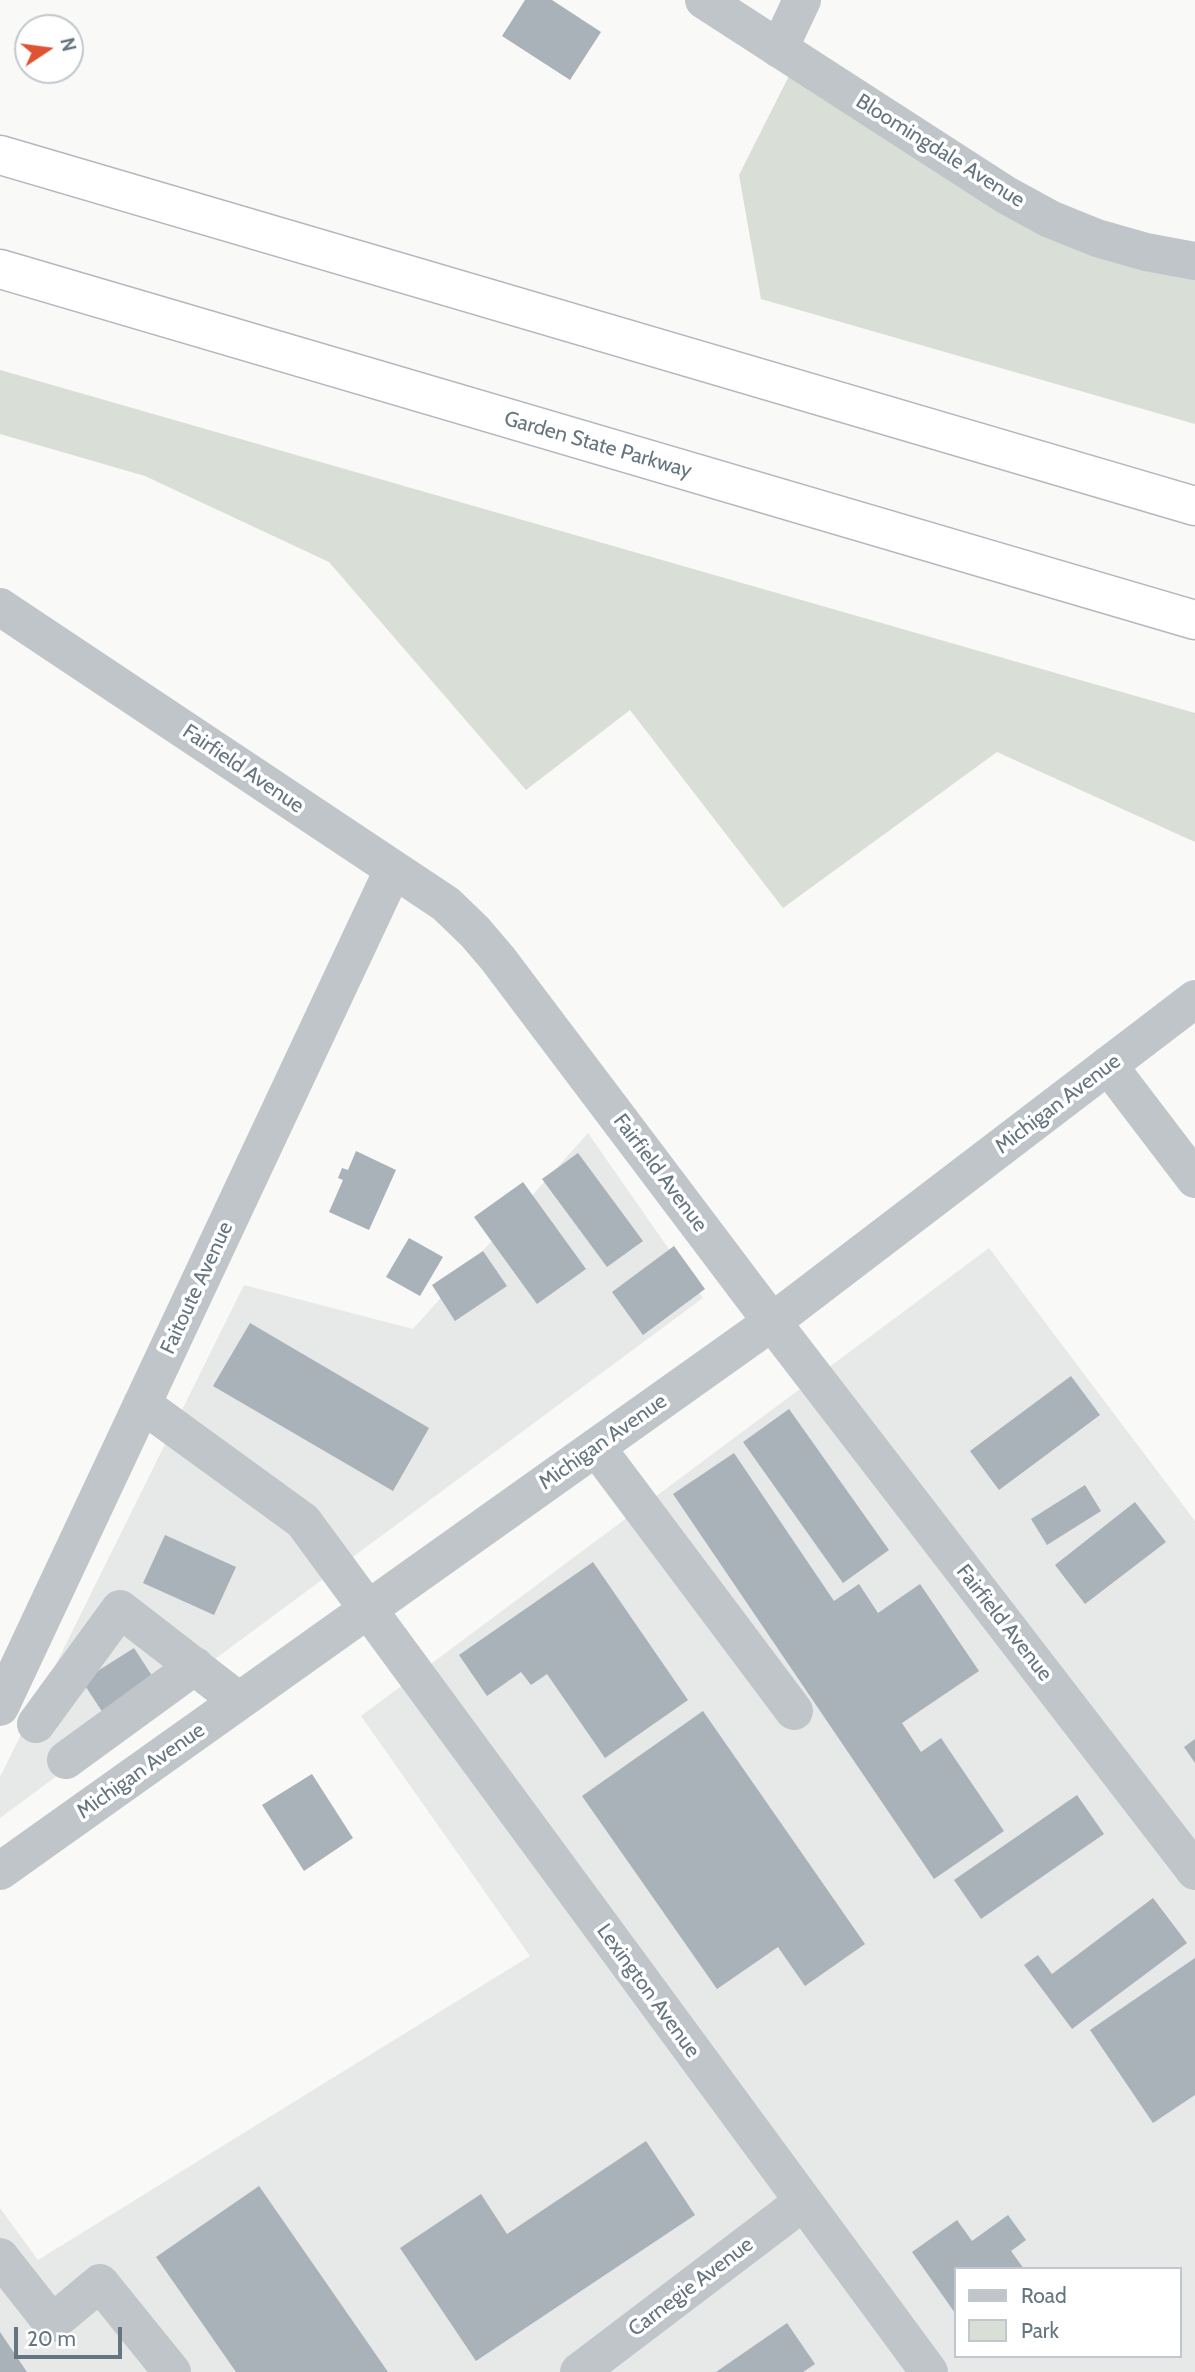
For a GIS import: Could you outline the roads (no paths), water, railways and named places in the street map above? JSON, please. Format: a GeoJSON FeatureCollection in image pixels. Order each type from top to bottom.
{"type":"FeatureCollection","features":[{"type":"Feature","properties":{"kind":"highway"},"geometry":{"type":"LineString","coordinates":[[0,155],[1195,506]]}},
{"type":"Feature","properties":{"kind":"highway","name":"Garden State Parkway"},"geometry":{"type":"LineString","coordinates":[[0,269],[1195,620]]}},
{"type":"Feature","properties":{"kind":"street","name":"Bloomingdale Avenue"},"geometry":{"type":"LineString","coordinates":[[704,0],[1006,195],[1050,219],[1097,238],[1195,261]]}},
{"type":"Feature","properties":{"kind":"street"},"geometry":{"type":"LineString","coordinates":[[779,48],[802,0]]}},
{"type":"Feature","properties":{"kind":"street","name":"Fairfield Avenue"},"geometry":{"type":"LineString","coordinates":[[0,607],[446,904],[475,932],[1195,1871]]}},
{"type":"Feature","properties":{"kind":"street","name":"Faitoute Avenue"},"geometry":{"type":"LineString","coordinates":[[1,1704],[393,870]]}},
{"type":"Feature","properties":{"kind":"street","name":"Michigan Avenue"},"geometry":{"type":"LineString","coordinates":[[0,1871],[772,1322],[1195,999]]}},
{"type":"Feature","properties":{"kind":"street"},"geometry":{"type":"LineString","coordinates":[[1108,1065],[1195,1179]]}},
{"type":"Feature","properties":{"kind":"street","name":"Lexington Avenue"},"geometry":{"type":"LineString","coordinates":[[142,1404],[303,1521],[929,2372]]}},
{"type":"Feature","properties":{"kind":"street"},"geometry":{"type":"LineString","coordinates":[[596,1447],[794,1711]]}},
{"type":"Feature","properties":{"kind":"street"},"geometry":{"type":"LineString","coordinates":[[36,1724],[120,1609],[239,1702]]}},
{"type":"Feature","properties":{"kind":"street"},"geometry":{"type":"LineString","coordinates":[[66,1760],[195,1666]]}},
{"type":"Feature","properties":{"kind":"street"},"geometry":{"type":"LineString","coordinates":[[1,1704],[47,1731],[95,1804]]}},
{"type":"Feature","properties":{"kind":"street","name":"Carnegie Avenue"},"geometry":{"type":"LineString","coordinates":[[579,2372],[803,2202]]}},
{"type":"Feature","properties":{"kind":"street"},"geometry":{"type":"LineString","coordinates":[[0,2257],[51,2323],[100,2283],[172,2372]]}}]}
